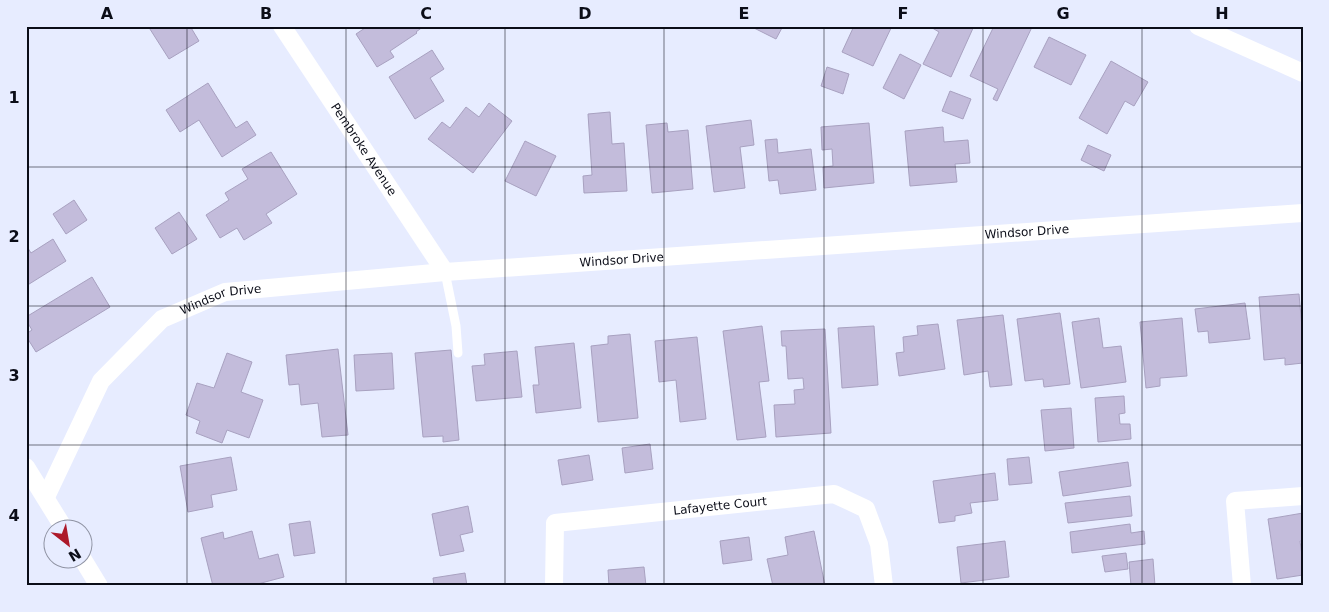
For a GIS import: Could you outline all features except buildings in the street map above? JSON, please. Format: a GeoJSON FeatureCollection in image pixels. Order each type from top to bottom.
{"type":"FeatureCollection","features":[{"type":"Feature","properties":{"kind":"street","name":"Pembroke Avenue"},"geometry":{"type":"LineString","coordinates":[[282,26],[445,272]]}},
{"type":"Feature","properties":{"kind":"street"},"geometry":{"type":"LineString","coordinates":[[1198,26],[1303,73]]}},
{"type":"Feature","properties":{"kind":"street","name":"Windsor Drive"},"geometry":{"type":"LineString","coordinates":[[46,497],[101,381],[162,319],[225,292],[445,272],[1303,213]]}},
{"type":"Feature","properties":{"kind":"street"},"geometry":{"type":"LineString","coordinates":[[26,467],[60,520]]}},
{"type":"Feature","properties":{"kind":"street","name":"Lafayette Court"},"geometry":{"type":"LineString","coordinates":[[554,586],[555,523],[834,494],[866,509],[879,544],[884,586]]}},
{"type":"Feature","properties":{"kind":"street"},"geometry":{"type":"LineString","coordinates":[[1242,586],[1235,501],[1303,496]]}},
{"type":"Feature","properties":{"kind":"street"},"geometry":{"type":"LineString","coordinates":[[89,570],[99,586]]}},
{"type":"Feature","properties":{"kind":"lane"},"geometry":{"type":"LineString","coordinates":[[445,272],[456,326],[458,353]]}}]}
